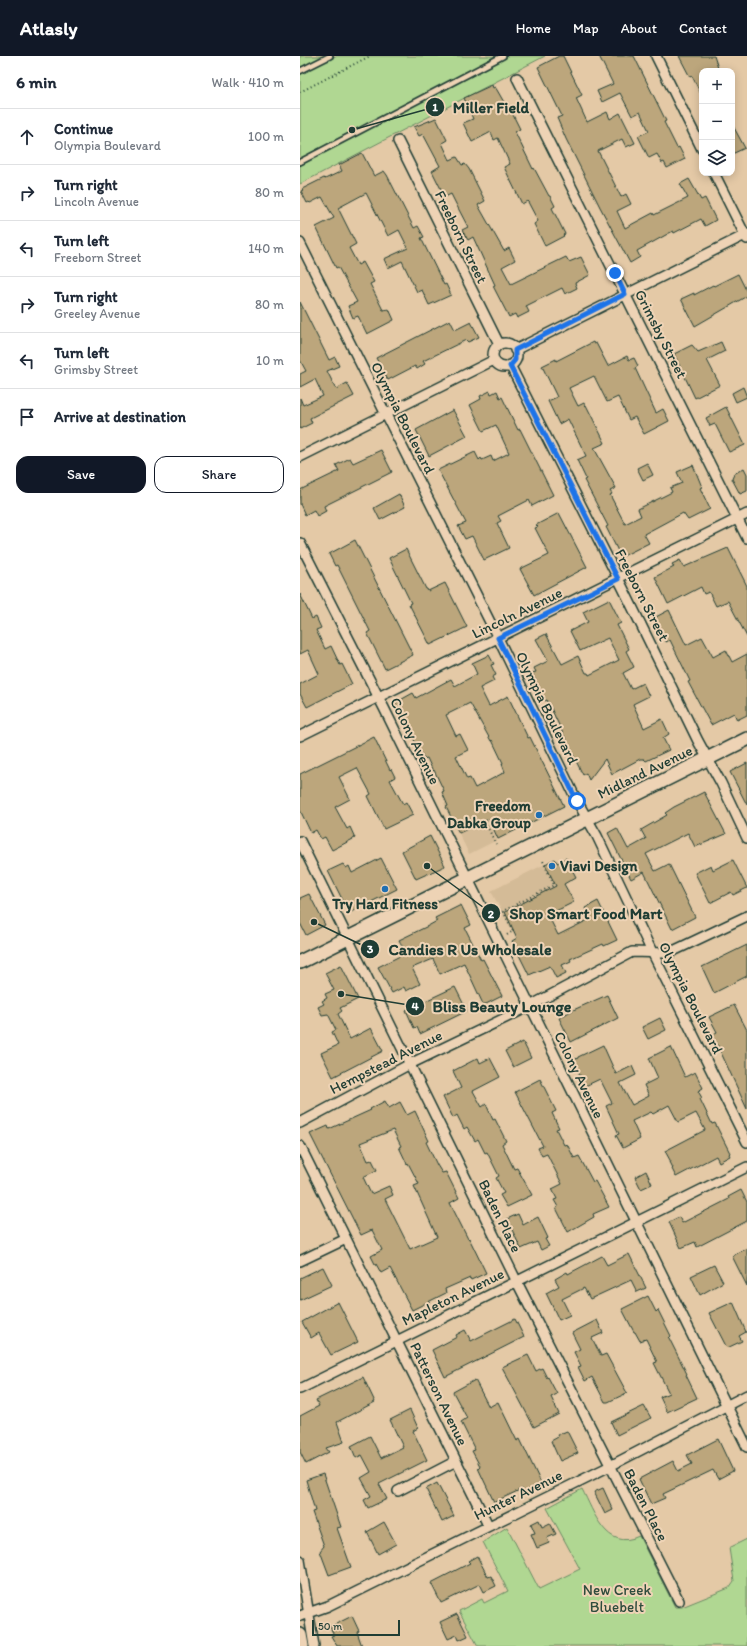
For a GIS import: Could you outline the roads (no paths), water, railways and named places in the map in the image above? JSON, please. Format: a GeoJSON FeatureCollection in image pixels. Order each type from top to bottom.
{"type":"FeatureCollection","features":[{"type":"Feature","properties":{"kind":"main road","name":"Midland Avenue"},"geometry":{"type":"LineString","coordinates":[[300,962],[747,739]]}},
{"type":"Feature","properties":{"kind":"main road"},"geometry":{"type":"LineString","coordinates":[[300,1635],[302,1646]]}},
{"type":"Feature","properties":{"kind":"street"},"geometry":{"type":"LineString","coordinates":[[656,56],[699,142]]}},
{"type":"Feature","properties":{"kind":"street","name":"Grimsby Street"},"geometry":{"type":"LineString","coordinates":[[517,78],[747,538]]}},
{"type":"Feature","properties":{"kind":"street","name":"Freeborn Street"},"geometry":{"type":"LineString","coordinates":[[398,141],[499,344]]}},
{"type":"Feature","properties":{"kind":"street"},"geometry":{"type":"LineString","coordinates":[[515,350],[625,294],[746,236],[716,176]]}},
{"type":"Feature","properties":{"kind":"street","name":"Olympia Boulevard"},"geometry":{"type":"LineString","coordinates":[[300,243],[587,819],[597,836],[652,952],[747,1142]]}},
{"type":"Feature","properties":{"kind":"street"},"geometry":{"type":"LineString","coordinates":[[499,344],[510,344],[515,350],[515,360],[510,366],[502,366],[494,360],[494,350],[499,344]]}},
{"type":"Feature","properties":{"kind":"street"},"geometry":{"type":"LineString","coordinates":[[300,457],[494,360]]}},
{"type":"Feature","properties":{"kind":"street","name":"Freeborn Street"},"geometry":{"type":"LineString","coordinates":[[510,366],[708,759],[722,783],[747,838]]}},
{"type":"Feature","properties":{"kind":"street","name":"Lincoln Avenue"},"geometry":{"type":"LineString","coordinates":[[300,736],[747,514]]}},
{"type":"Feature","properties":{"kind":"street","name":"Colony Avenue"},"geometry":{"type":"LineString","coordinates":[[300,543],[378,697],[747,1447]]}},
{"type":"Feature","properties":{"kind":"street","name":"Baden Place"},"geometry":{"type":"LineString","coordinates":[[300,841],[517,1282],[680,1601]]}},
{"type":"Feature","properties":{"kind":"street","name":"Hempstead Avenue"},"geometry":{"type":"LineString","coordinates":[[300,1123],[410,1064],[530,1006],[632,952],[669,953],[747,916]]}},
{"type":"Feature","properties":{"kind":"street","name":"Patterson Avenue"},"geometry":{"type":"LineString","coordinates":[[300,1146],[488,1525]]}},
{"type":"Feature","properties":{"kind":"street","name":"Mapleton Avenue"},"geometry":{"type":"LineString","coordinates":[[300,1390],[397,1340],[517,1282],[747,1166]]}},
{"type":"Feature","properties":{"kind":"street"},"geometry":{"type":"LineString","coordinates":[[300,1261],[346,1239]]}},
{"type":"Feature","properties":{"kind":"street","name":"Hunter Avenue"},"geometry":{"type":"LineString","coordinates":[[304,1614],[328,1606],[488,1525],[610,1466],[747,1395]]}},
{"type":"Feature","properties":{"kind":"street"},"geometry":{"type":"LineString","coordinates":[[398,1491],[456,1460]]}},
{"type":"Feature","properties":{"kind":"street"},"geometry":{"type":"LineString","coordinates":[[300,1560],[304,1614],[314,1646]]}},
{"type":"Feature","properties":{"kind":"lane"},"geometry":{"type":"LineString","coordinates":[[300,71],[330,56]]}},
{"type":"Feature","properties":{"kind":"lane"},"geometry":{"type":"LineString","coordinates":[[300,162],[503,56]]}},
{"type":"Feature","properties":{"kind":"place","name":"Miller Field"},"geometry":{"type":"Point","coordinates":[352,130]}},
{"type":"Feature","properties":{"kind":"place","name":"Freedom Dabka Group"},"geometry":{"type":"Point","coordinates":[539,815]}},
{"type":"Feature","properties":{"kind":"place","name":"Shop Smart Food Mart"},"geometry":{"type":"Point","coordinates":[427,866]}},
{"type":"Feature","properties":{"kind":"place","name":"Viavi Design"},"geometry":{"type":"Point","coordinates":[552,866]}},
{"type":"Feature","properties":{"kind":"place","name":"Try Hard Fitness"},"geometry":{"type":"Point","coordinates":[385,889]}},
{"type":"Feature","properties":{"kind":"place","name":"Candies R Us Wholesale"},"geometry":{"type":"Point","coordinates":[314,922]}},
{"type":"Feature","properties":{"kind":"place","name":"Bliss Beauty Lounge"},"geometry":{"type":"Point","coordinates":[341,994]}},
{"type":"Feature","properties":{"kind":"park label","name":"New Creek Bluebelt"},"geometry":{"type":"Point","coordinates":[617,1598]}}]}
